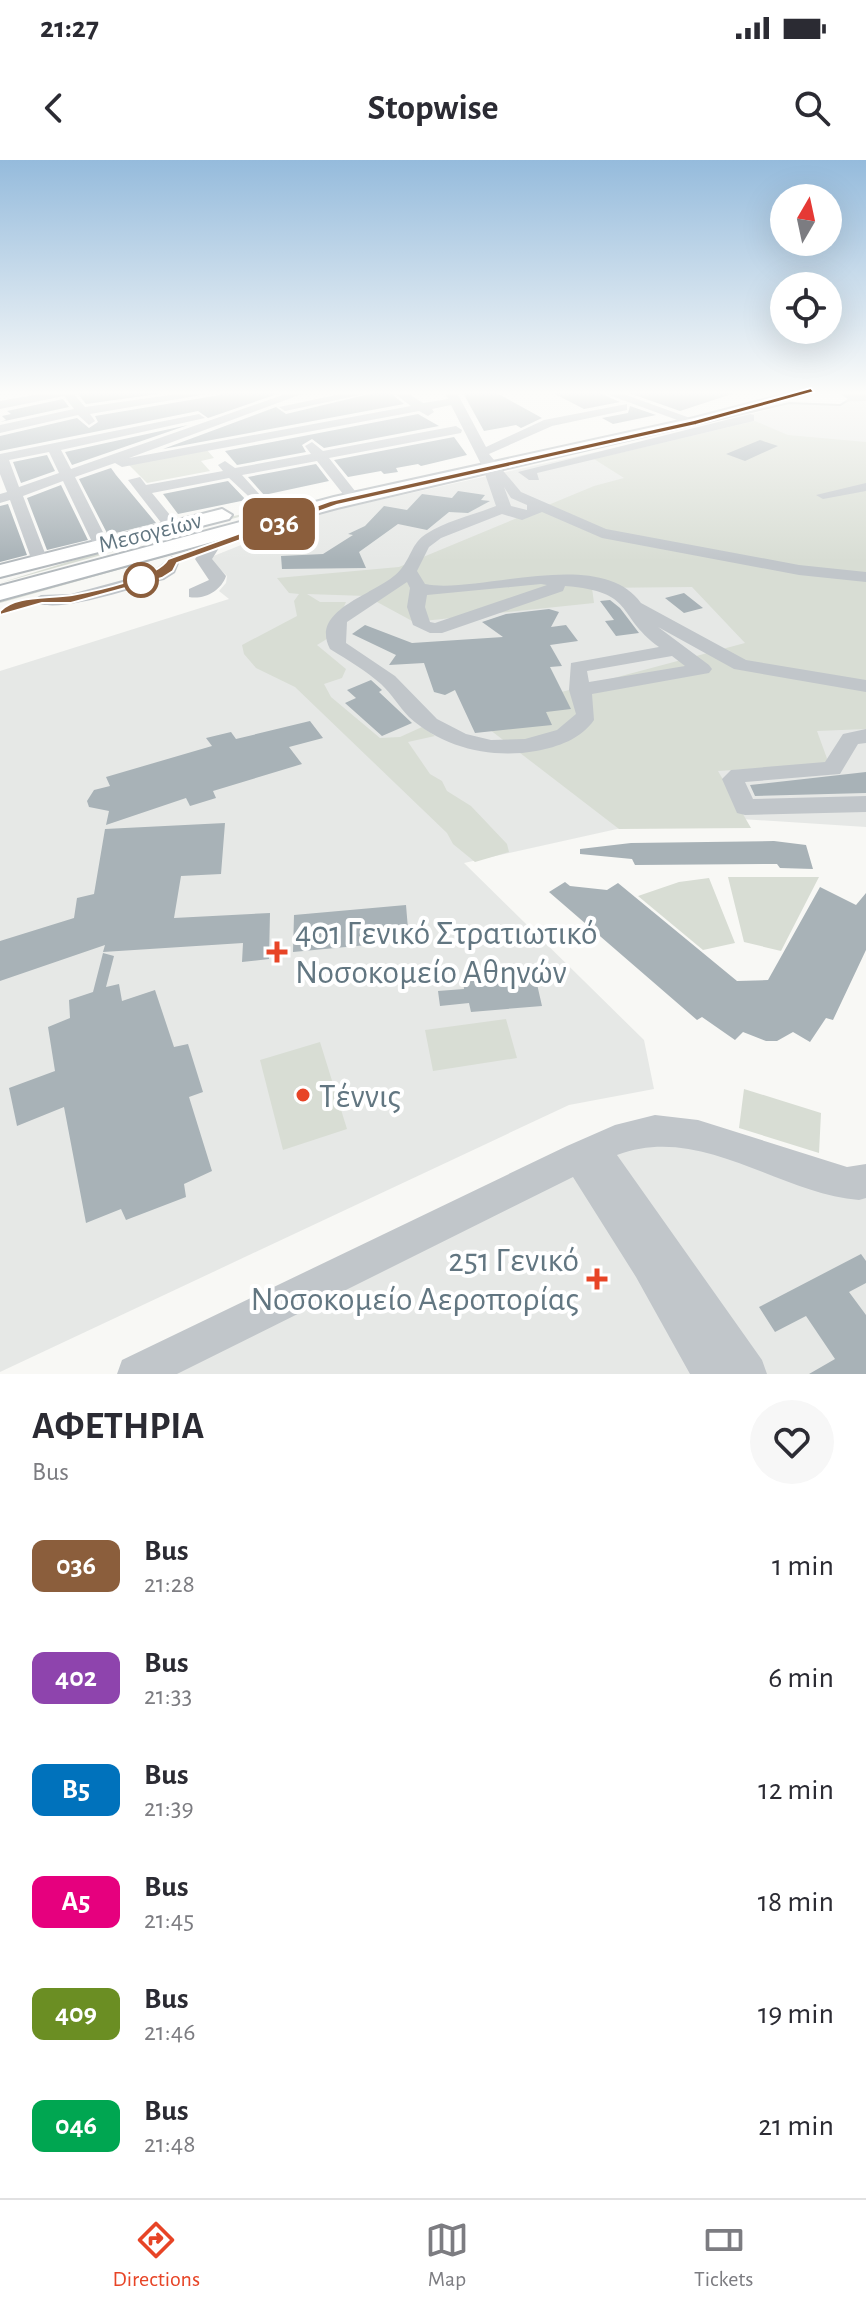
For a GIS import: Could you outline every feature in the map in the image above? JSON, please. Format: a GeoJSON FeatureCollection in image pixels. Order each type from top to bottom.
{"type":"FeatureCollection","features":[{"type":"Feature","properties":{"kind":"main road","name":"Μεσογείων"},"geometry":{"type":"LineString","coordinates":[[0,585],[348,491],[543,448]]}},
{"type":"Feature","properties":{"kind":"main road","name":"Μεσογείων"},"geometry":{"type":"LineString","coordinates":[[489,459],[506,467],[575,448]]}},
{"type":"Feature","properties":{"kind":"main road","name":"Μεσογείων"},"geometry":{"type":"LineString","coordinates":[[0,593],[322,506],[463,474],[489,459]]}},
{"type":"Feature","properties":{"kind":"main road","name":"Μεσογείων"},"geometry":{"type":"LineString","coordinates":[[0,571],[262,505],[348,491]]}},
{"type":"Feature","properties":{"kind":"main road","name":"Μεσογείων"},"geometry":{"type":"LineString","coordinates":[[0,611],[178,559],[322,506]]}},
{"type":"Feature","properties":{"kind":"street"},"geometry":{"type":"LineString","coordinates":[[28,448],[32,451]]}},
{"type":"Feature","properties":{"kind":"street"},"geometry":{"type":"LineString","coordinates":[[40,561],[6,497],[1,458],[46,448]]}},
{"type":"Feature","properties":{"kind":"street"},"geometry":{"type":"LineString","coordinates":[[54,448],[101,544]]}},
{"type":"Feature","properties":{"kind":"street"},"geometry":{"type":"LineString","coordinates":[[111,448],[171,526]]}},
{"type":"Feature","properties":{"kind":"street"},"geometry":{"type":"LineString","coordinates":[[120,460],[144,448]]}},
{"type":"Feature","properties":{"kind":"street"},"geometry":{"type":"LineString","coordinates":[[6,497],[120,460],[204,448]]}},
{"type":"Feature","properties":{"kind":"street"},"geometry":{"type":"LineString","coordinates":[[209,448],[262,505]]}},
{"type":"Feature","properties":{"kind":"street"},"geometry":{"type":"LineString","coordinates":[[314,448],[348,491]]}},
{"type":"Feature","properties":{"kind":"street"},"geometry":{"type":"LineString","coordinates":[[143,490],[361,448]]}},
{"type":"Feature","properties":{"kind":"street"},"geometry":{"type":"LineString","coordinates":[[476,448],[489,459],[504,508],[517,516],[528,515],[534,512],[535,503]]}},
{"type":"Feature","properties":{"kind":"street"},"geometry":{"type":"LineString","coordinates":[[483,448],[516,495],[602,533]]}},
{"type":"Feature","properties":{"kind":"street"},"geometry":{"type":"LineString","coordinates":[[489,459],[508,448]]}},
{"type":"Feature","properties":{"kind":"street"},"geometry":{"type":"LineString","coordinates":[[534,477],[525,472],[626,448]]}},
{"type":"Feature","properties":{"kind":"street"},"geometry":{"type":"LineString","coordinates":[[823,495],[866,487]]}},
{"type":"Feature","properties":{"kind":"street"},"geometry":{"type":"LineString","coordinates":[[504,508],[435,535],[422,544],[414,585],[422,625],[436,629],[555,587],[584,581]]}},
{"type":"Feature","properties":{"kind":"street"},"geometry":{"type":"LineString","coordinates":[[484,515],[602,533],[799,570],[866,577]]}},
{"type":"Feature","properties":{"kind":"street"},"geometry":{"type":"LineString","coordinates":[[178,559],[197,562],[209,576],[191,590],[218,580],[203,559],[211,548]]}},
{"type":"Feature","properties":{"kind":"street"},"geometry":{"type":"LineString","coordinates":[[676,650],[584,663],[578,667],[575,676],[587,712],[583,721],[570,732],[523,747],[500,748],[463,742],[417,713],[389,681],[337,645],[335,630],[339,619],[378,594],[414,585],[433,591],[541,579],[584,581],[620,593],[637,607],[713,653],[741,665],[866,686]]}},
{"type":"Feature","properties":{"kind":"street"},"geometry":{"type":"LineString","coordinates":[[579,690],[702,669],[653,634],[637,607]]}},
{"type":"Feature","properties":{"kind":"street"},"geometry":{"type":"LineString","coordinates":[[866,736],[851,739],[832,769],[739,775],[733,779],[745,807],[866,804]]}},
{"type":"Feature","properties":{"kind":"street"},"geometry":{"type":"LineString","coordinates":[[136,1374],[615,1140],[655,1130],[698,1135],[851,1184],[866,1180]]}},
{"type":"Feature","properties":{"kind":"street"},"geometry":{"type":"LineString","coordinates":[[586,1153],[711,1374]]}},
{"type":"Feature","properties":{"kind":"street"},"geometry":{"type":"LineString","coordinates":[[586,1153],[748,1374]]}},
{"type":"Feature","properties":{"kind":"shaded area"},"geometry":{"type":"Polygon","coordinates":[[[616,448],[866,448],[866,827],[680,815],[464,863],[644,1040],[654,1089],[569,1105],[0,1372],[0,671],[229,599],[219,591],[226,583],[227,576],[211,557],[321,513],[616,448]]]}},
{"type":"Feature","properties":{"kind":"shaded area"},"geometry":{"type":"Polygon","coordinates":[[[642,448],[866,448],[866,729],[817,731],[829,764],[718,771],[751,828],[619,829],[472,716],[745,643],[692,587],[592,588],[594,603],[414,622],[366,596],[307,594],[320,602],[346,602],[330,637],[317,645],[346,669],[342,678],[324,684],[331,697],[380,738],[400,737],[422,727],[435,736],[408,742],[430,774],[442,781],[447,791],[471,806],[507,844],[509,852],[475,862],[453,844],[447,833],[295,687],[256,668],[244,654],[242,645],[297,616],[294,601],[299,594],[289,593],[277,578],[399,567],[594,486],[624,478],[594,459],[642,448]]]}},
{"type":"Feature","properties":{"kind":"shaded area"},"geometry":{"type":"Polygon","coordinates":[[[206,449],[214,458],[201,461],[210,471],[147,483],[128,464],[206,449]]]}},
{"type":"Feature","properties":{"kind":"shaded area"},"geometry":{"type":"Polygon","coordinates":[[[289,503],[0,583],[158,534],[289,503]]]}},
{"type":"Feature","properties":{"kind":"shaded area"},"geometry":{"type":"Polygon","coordinates":[[[252,529],[210,544],[0,603],[0,600],[252,529]]]}},
{"type":"Feature","properties":{"kind":"shaded area"},"geometry":{"type":"Polygon","coordinates":[[[728,877],[819,877],[781,951],[744,942],[728,877]]]}},
{"type":"Feature","properties":{"kind":"shaded area"},"geometry":{"type":"Polygon","coordinates":[[[709,878],[735,943],[703,950],[638,896],[679,882],[709,878]]]}},
{"type":"Feature","properties":{"kind":"shaded area"},"geometry":{"type":"Polygon","coordinates":[[[506,1019],[517,1058],[433,1071],[425,1030],[506,1019]]]}},
{"type":"Feature","properties":{"kind":"shaded area","name":"Τέννις"},"geometry":{"type":"Polygon","coordinates":[[[320,1042],[347,1129],[283,1150],[260,1060],[320,1042]]]}},
{"type":"Feature","properties":{"kind":"shaded area"},"geometry":{"type":"Polygon","coordinates":[[[744,1089],[821,1113],[819,1153],[739,1128],[744,1089]]]}},
{"type":"Feature","properties":{"kind":"shaded area","name":"251 Γενικό Νοσοκομείο Αεροπορίας"},"geometry":{"type":"Polygon","coordinates":[[[655,1130],[866,1177],[866,1374],[136,1374],[655,1130]]]}},
{"type":"Feature","properties":{"kind":"building"},"geometry":{"type":"Polygon","coordinates":[[[85,448],[122,448],[72,465],[65,452],[85,448]]]}},
{"type":"Feature","properties":{"kind":"building"},"geometry":{"type":"Polygon","coordinates":[[[242,448],[304,448],[306,452],[237,465],[225,451],[242,448]]]}},
{"type":"Feature","properties":{"kind":"building"},"geometry":{"type":"Polygon","coordinates":[[[398,448],[462,448],[467,455],[421,466],[396,468],[398,472],[384,474],[381,471],[348,477],[334,460],[398,448]]]}},
{"type":"Feature","properties":{"kind":"building"},"geometry":{"type":"Polygon","coordinates":[[[741,448],[774,448],[745,461],[726,454],[741,448]]]}},
{"type":"Feature","properties":{"kind":"building"},"geometry":{"type":"Polygon","coordinates":[[[47,455],[55,471],[21,483],[13,462],[47,455]]]}},
{"type":"Feature","properties":{"kind":"building"},"geometry":{"type":"Polygon","coordinates":[[[316,464],[329,481],[264,495],[248,477],[316,464]]]}},
{"type":"Feature","properties":{"kind":"building"},"geometry":{"type":"Polygon","coordinates":[[[111,468],[156,523],[108,535],[79,479],[111,468]]]}},
{"type":"Feature","properties":{"kind":"building"},"geometry":{"type":"Polygon","coordinates":[[[228,481],[246,500],[178,514],[163,494],[228,481]]]}},
{"type":"Feature","properties":{"kind":"building"},"geometry":{"type":"Polygon","coordinates":[[[61,485],[88,540],[47,550],[27,498],[61,485]]]}},
{"type":"Feature","properties":{"kind":"building"},"geometry":{"type":"Polygon","coordinates":[[[458,491],[485,495],[481,500],[490,501],[468,513],[449,512],[427,530],[398,524],[359,552],[366,568],[282,569],[281,556],[323,554],[353,535],[348,534],[365,526],[384,506],[407,510],[422,494],[452,498],[458,491]]]}},
{"type":"Feature","properties":{"kind":"building"},"geometry":{"type":"Polygon","coordinates":[[[8,504],[27,555],[0,562],[0,506],[8,504]]]}},
{"type":"Feature","properties":{"kind":"building"},"geometry":{"type":"Polygon","coordinates":[[[684,593],[703,608],[684,613],[665,598],[684,593]]]}},
{"type":"Feature","properties":{"kind":"building"},"geometry":{"type":"Polygon","coordinates":[[[610,600],[639,633],[616,636],[605,621],[614,620],[600,601],[610,600]]]}},
{"type":"Feature","properties":{"kind":"building"},"geometry":{"type":"Polygon","coordinates":[[[549,609],[559,612],[551,627],[566,625],[578,641],[550,645],[562,666],[550,667],[571,709],[546,712],[552,725],[475,733],[455,690],[445,695],[434,692],[424,663],[389,665],[396,655],[352,634],[365,625],[412,643],[503,637],[482,622],[506,614],[549,609]]]}},
{"type":"Feature","properties":{"kind":"building"},"geometry":{"type":"Polygon","coordinates":[[[371,680],[382,690],[379,692],[412,723],[382,736],[345,703],[356,698],[347,690],[371,680]]]}},
{"type":"Feature","properties":{"kind":"building"},"geometry":{"type":"Polygon","coordinates":[[[310,721],[323,738],[289,747],[302,764],[213,791],[216,798],[190,806],[186,798],[106,825],[109,811],[89,807],[87,801],[94,790],[110,786],[106,777],[212,746],[206,738],[231,732],[236,739],[310,721]]]}},
{"type":"Feature","properties":{"kind":"building"},"geometry":{"type":"Polygon","coordinates":[[[866,772],[866,793],[755,796],[750,785],[866,772]]]}},
{"type":"Feature","properties":{"kind":"building"},"geometry":{"type":"Polygon","coordinates":[[[225,823],[221,874],[181,876],[174,918],[270,913],[269,959],[242,962],[243,943],[103,952],[105,945],[0,981],[0,941],[74,918],[77,898],[94,894],[105,829],[225,823]]]}},
{"type":"Feature","properties":{"kind":"building"},"geometry":{"type":"Polygon","coordinates":[[[774,841],[806,845],[813,869],[780,868],[777,864],[635,865],[632,859],[580,854],[580,849],[631,843],[774,841]]]}},
{"type":"Feature","properties":{"kind":"building"},"geometry":{"type":"Polygon","coordinates":[[[565,882],[570,886],[607,890],[618,883],[737,981],[768,980],[820,887],[856,905],[866,893],[866,950],[833,1020],[826,1018],[810,1042],[793,1032],[777,1041],[766,1041],[743,1032],[735,1040],[702,1017],[697,1020],[549,892],[565,882]]]}},
{"type":"Feature","properties":{"kind":"building"},"geometry":{"type":"Polygon","coordinates":[[[406,905],[409,941],[293,952],[294,915],[406,905]]]}},
{"type":"Feature","properties":{"kind":"building"},"geometry":{"type":"Polygon","coordinates":[[[103,953],[114,956],[106,987],[119,984],[122,1001],[155,990],[174,1047],[188,1044],[203,1092],[189,1097],[212,1171],[184,1184],[186,1197],[126,1220],[121,1209],[86,1223],[64,1107],[17,1126],[9,1088],[55,1071],[48,1027],[70,1018],[69,1000],[93,992],[103,953]]]}},
{"type":"Feature","properties":{"kind":"building"},"geometry":{"type":"Polygon","coordinates":[[[534,971],[542,1006],[471,1012],[469,1003],[440,1006],[438,991],[464,989],[463,977],[534,971]]]}},
{"type":"Feature","properties":{"kind":"building"},"geometry":{"type":"Polygon","coordinates":[[[861,1254],[866,1261],[866,1283],[849,1292],[866,1315],[866,1374],[809,1374],[835,1359],[806,1316],[775,1332],[759,1307],[861,1254]]]}},
{"type":"Feature","properties":{"kind":"bus line","name":"036"},"geometry":{"type":"LineString","coordinates":[[0,611],[41,600],[71,599],[158,576],[169,569],[172,561],[265,530],[322,506],[580,448]]}},
{"type":"Feature","properties":{"kind":"place","name":"401 Γενικό Στρατιωτικό Νοσοκομείο Αθηνών"},"geometry":{"type":"Point","coordinates":[277,952]}},
{"type":"Feature","properties":{"kind":"place","name":"Τέννις"},"geometry":{"type":"Point","coordinates":[303,1095]}},
{"type":"Feature","properties":{"kind":"place","name":"251 Γενικό Νοσοκομείο Αεροπορίας"},"geometry":{"type":"Point","coordinates":[597,1279]}}]}
